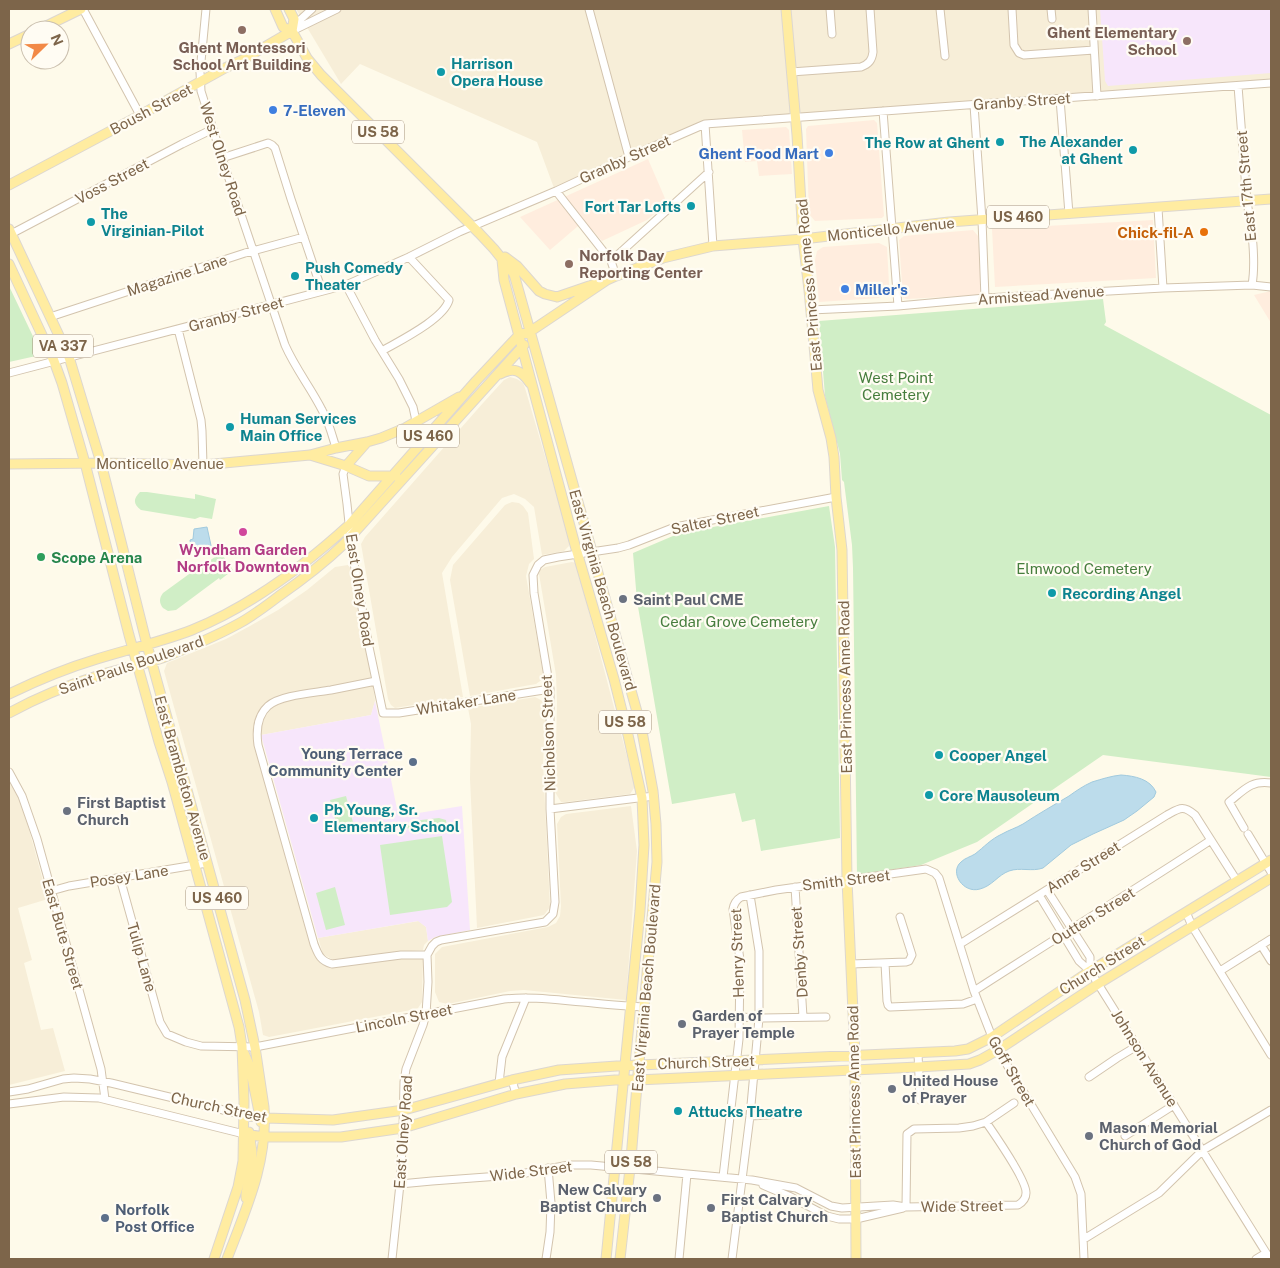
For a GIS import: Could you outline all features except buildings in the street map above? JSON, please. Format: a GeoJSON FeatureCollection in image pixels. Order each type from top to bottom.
{"type":"FeatureCollection","features":[{"type":"Feature","properties":{"kind":"main road"},"geometry":{"type":"LineString","coordinates":[[59,20],[82,9]]}},
{"type":"Feature","properties":{"kind":"main road","name":"US 58"},"geometry":{"type":"LineString","coordinates":[[275,9],[283,27],[292,31],[307,58],[321,74],[472,227]]}},
{"type":"Feature","properties":{"kind":"main road","name":"US 58"},"geometry":{"type":"LineString","coordinates":[[289,9],[294,18],[292,31]]}},
{"type":"Feature","properties":{"kind":"main road","name":"East Princess Anne Road"},"geometry":{"type":"LineString","coordinates":[[786,9],[792,72],[802,239],[807,269],[818,390],[834,457],[842,550],[850,964],[855,1056],[856,1259]]}},
{"type":"Feature","properties":{"kind":"main road","name":"Boush Street"},"geometry":{"type":"LineString","coordinates":[[9,185],[292,31]]}},
{"type":"Feature","properties":{"kind":"main road","name":"Monticello Avenue"},"geometry":{"type":"LineString","coordinates":[[392,476],[519,335],[531,331],[607,280],[663,258],[713,246],[802,239],[893,228],[1271,199]]}},
{"type":"Feature","properties":{"kind":"main road","name":"East Virginia Beach Boulevard"},"geometry":{"type":"LineString","coordinates":[[472,227],[494,249],[514,274],[641,726],[654,796],[657,862],[630,1168],[620,1259]]}},
{"type":"Feature","properties":{"kind":"main road","name":"VA 337"},"geometry":{"type":"LineString","coordinates":[[10,232],[68,357],[100,463],[147,645]]}},
{"type":"Feature","properties":{"kind":"main road"},"geometry":{"type":"LineString","coordinates":[[494,249],[517,266],[539,290],[550,296],[556,297],[607,280]]}},
{"type":"Feature","properties":{"kind":"main road","name":"East Virginia Beach Boulevard"},"geometry":{"type":"LineString","coordinates":[[502,260],[504,280],[578,555],[614,679],[642,798],[644,845],[640,911],[606,1259]]}},
{"type":"Feature","properties":{"kind":"main road","name":"VA 337"},"geometry":{"type":"LineString","coordinates":[[9,264],[54,361],[62,383],[85,463],[133,649]]}},
{"type":"Feature","properties":{"kind":"main road","name":"Monticello Avenue"},"geometry":{"type":"LineString","coordinates":[[310,455],[346,466],[369,476],[407,474],[522,347],[531,331]]}},
{"type":"Feature","properties":{"kind":"main road"},"geometry":{"type":"LineString","coordinates":[[495,377],[511,370],[519,371],[526,376],[533,387]]}},
{"type":"Feature","properties":{"kind":"main road","name":"Monticello Avenue"},"geometry":{"type":"LineString","coordinates":[[9,464],[202,465],[310,455],[367,442],[405,428],[464,395]]}},
{"type":"Feature","properties":{"kind":"main road"},"geometry":{"type":"LineString","coordinates":[[346,466],[367,442]]}},
{"type":"Feature","properties":{"kind":"main road","name":"Saint Pauls Boulevard"},"geometry":{"type":"LineString","coordinates":[[9,713],[49,693],[192,646],[240,623],[311,572],[351,537],[407,474]]}},
{"type":"Feature","properties":{"kind":"main road","name":"Saint Pauls Boulevard"},"geometry":{"type":"LineString","coordinates":[[9,694],[65,669],[147,645],[199,627],[229,613],[302,565],[327,545],[350,524],[392,476]]}},
{"type":"Feature","properties":{"kind":"main road","name":"East Brambleton Avenue"},"geometry":{"type":"LineString","coordinates":[[147,645],[245,1000],[255,1047],[264,1137],[262,1156],[247,1207],[227,1259]]}},
{"type":"Feature","properties":{"kind":"main road","name":"East Brambleton Avenue"},"geometry":{"type":"LineString","coordinates":[[133,649],[235,1008],[242,1046],[244,1115],[247,1135],[240,1175],[214,1259]]}},
{"type":"Feature","properties":{"kind":"main road"},"geometry":{"type":"LineString","coordinates":[[614,679],[626,675]]}},
{"type":"Feature","properties":{"kind":"main road","name":"Church Street"},"geometry":{"type":"LineString","coordinates":[[244,1115],[333,1120],[404,1110],[499,1083],[559,1070],[968,1049],[992,1038],[1090,971],[1268,862]]}},
{"type":"Feature","properties":{"kind":"main road","name":"Church Street"},"geometry":{"type":"LineString","coordinates":[[247,1135],[264,1137],[340,1137],[403,1128],[516,1094],[565,1084],[969,1064],[998,1050],[1098,984],[1271,878]]}},
{"type":"Feature","properties":{"kind":"main road"},"geometry":{"type":"LineString","coordinates":[[634,979],[646,980]]}},
{"type":"Feature","properties":{"kind":"main road"},"geometry":{"type":"LineString","coordinates":[[242,1046],[250,1067],[262,1117]]}},
{"type":"Feature","properties":{"kind":"main road"},"geometry":{"type":"LineString","coordinates":[[247,1135],[252,1152],[246,1194],[247,1207]]}},
{"type":"Feature","properties":{"kind":"street"},"geometry":{"type":"LineString","coordinates":[[82,9],[140,115]]}},
{"type":"Feature","properties":{"kind":"street","name":"West Olney Road"},"geometry":{"type":"LineString","coordinates":[[206,9],[200,82],[201,91],[272,305]]}},
{"type":"Feature","properties":{"kind":"street"},"geometry":{"type":"LineString","coordinates":[[292,31],[312,9]]}},
{"type":"Feature","properties":{"kind":"street"},"geometry":{"type":"LineString","coordinates":[[292,31],[337,9]]}},
{"type":"Feature","properties":{"kind":"street"},"geometry":{"type":"LineString","coordinates":[[589,9],[629,157]]}},
{"type":"Feature","properties":{"kind":"street"},"geometry":{"type":"LineString","coordinates":[[830,9],[832,34]]}},
{"type":"Feature","properties":{"kind":"street"},"geometry":{"type":"LineString","coordinates":[[792,72],[865,66],[872,57],[873,52],[870,9]]}},
{"type":"Feature","properties":{"kind":"street"},"geometry":{"type":"LineString","coordinates":[[940,9],[945,56]]}},
{"type":"Feature","properties":{"kind":"street"},"geometry":{"type":"LineString","coordinates":[[1012,9],[1014,45],[1020,53],[1024,55],[1094,50]]}},
{"type":"Feature","properties":{"kind":"street"},"geometry":{"type":"LineString","coordinates":[[1051,9],[1052,18]]}},
{"type":"Feature","properties":{"kind":"street"},"geometry":{"type":"LineString","coordinates":[[1092,9],[1097,96]]}},
{"type":"Feature","properties":{"kind":"street","name":"Granby Street"},"geometry":{"type":"LineString","coordinates":[[9,373],[346,285],[705,124],[1271,83]]}},
{"type":"Feature","properties":{"kind":"street","name":"East 17th Street"},"geometry":{"type":"LineString","coordinates":[[1238,86],[1254,273],[1252,286]]}},
{"type":"Feature","properties":{"kind":"street"},"geometry":{"type":"LineString","coordinates":[[1060,99],[1069,214]]}},
{"type":"Feature","properties":{"kind":"street"},"geometry":{"type":"LineString","coordinates":[[974,105],[985,298]]}},
{"type":"Feature","properties":{"kind":"street"},"geometry":{"type":"LineString","coordinates":[[883,111],[898,306]]}},
{"type":"Feature","properties":{"kind":"street"},"geometry":{"type":"LineString","coordinates":[[705,124],[713,246]]}},
{"type":"Feature","properties":{"kind":"street","name":"Voss Street"},"geometry":{"type":"LineString","coordinates":[[10,232],[213,129]]}},
{"type":"Feature","properties":{"kind":"street"},"geometry":{"type":"LineString","coordinates":[[222,158],[268,143],[274,147],[322,291]]}},
{"type":"Feature","properties":{"kind":"street"},"geometry":{"type":"LineString","coordinates":[[610,261],[708,172]]}},
{"type":"Feature","properties":{"kind":"street"},"geometry":{"type":"LineString","coordinates":[[556,190],[610,261],[616,276]]}},
{"type":"Feature","properties":{"kind":"street"},"geometry":{"type":"LineString","coordinates":[[1158,208],[1163,288]]}},
{"type":"Feature","properties":{"kind":"street","name":"Magazine Lane"},"geometry":{"type":"LineString","coordinates":[[50,317],[253,251],[304,237]]}},
{"type":"Feature","properties":{"kind":"street"},"geometry":{"type":"LineString","coordinates":[[382,351],[425,326],[447,306],[449,300],[409,257]]}},
{"type":"Feature","properties":{"kind":"street"},"geometry":{"type":"LineString","coordinates":[[346,285],[413,407],[421,444]]}},
{"type":"Feature","properties":{"kind":"street","name":"Armistead Avenue"},"geometry":{"type":"LineString","coordinates":[[810,310],[1163,288],[1271,286]]}},
{"type":"Feature","properties":{"kind":"street"},"geometry":{"type":"LineString","coordinates":[[272,305],[289,354],[322,409],[336,448]]}},
{"type":"Feature","properties":{"kind":"street"},"geometry":{"type":"LineString","coordinates":[[178,329],[201,420],[202,465]]}},
{"type":"Feature","properties":{"kind":"street","name":"East Olney Road"},"geometry":{"type":"LineString","coordinates":[[346,466],[343,474],[356,576],[383,713]]}},
{"type":"Feature","properties":{"kind":"street","name":"Salter Street"},"geometry":{"type":"LineString","coordinates":[[538,565],[544,560],[629,545],[675,527],[836,497]]}},
{"type":"Feature","properties":{"kind":"street","name":"Nicholson Street"},"geometry":{"type":"LineString","coordinates":[[427,955],[432,946],[441,940],[545,922],[553,914],[555,902],[550,809],[550,688],[534,593],[533,575],[538,565]]}},
{"type":"Feature","properties":{"kind":"street"},"geometry":{"type":"LineString","coordinates":[[376,681],[273,702],[264,711],[258,722],[258,745],[318,956],[332,964],[401,955],[427,955]]}},
{"type":"Feature","properties":{"kind":"street","name":"Whitaker Lane"},"geometry":{"type":"LineString","coordinates":[[383,713],[400,713],[550,688]]}},
{"type":"Feature","properties":{"kind":"street","name":"East Bute Street"},"geometry":{"type":"LineString","coordinates":[[9,772],[26,805],[103,1081],[105,1099]]}},
{"type":"Feature","properties":{"kind":"street"},"geometry":{"type":"LineString","coordinates":[[1271,783],[1256,783],[1229,802],[1246,831],[1268,862],[1271,872]]}},
{"type":"Feature","properties":{"kind":"street"},"geometry":{"type":"LineString","coordinates":[[550,809],[654,796]]}},
{"type":"Feature","properties":{"kind":"street","name":"Anne Street"},"geometry":{"type":"LineString","coordinates":[[960,944],[1167,815],[1180,809],[1184,808],[1195,815],[1212,840]]}},
{"type":"Feature","properties":{"kind":"street"},"geometry":{"type":"LineString","coordinates":[[1212,840],[1237,881]]}},
{"type":"Feature","properties":{"kind":"street","name":"Outten Street"},"geometry":{"type":"LineString","coordinates":[[974,991],[1212,840]]}},
{"type":"Feature","properties":{"kind":"street","name":"Posey Lane"},"geometry":{"type":"LineString","coordinates":[[51,891],[69,886],[207,863]]}},
{"type":"Feature","properties":{"kind":"street","name":"Smith Street"},"geometry":{"type":"LineString","coordinates":[[750,895],[926,869],[935,873],[939,878]]}},
{"type":"Feature","properties":{"kind":"street","name":"Tulip Lane"},"geometry":{"type":"LineString","coordinates":[[120,878],[160,1022],[167,1034]]}},
{"type":"Feature","properties":{"kind":"street","name":"Goff Street"},"geometry":{"type":"LineString","coordinates":[[939,878],[974,991],[992,1038],[1075,1177],[1081,1194],[1084,1259]]}},
{"type":"Feature","properties":{"kind":"street","name":"Denby Street"},"geometry":{"type":"LineString","coordinates":[[795,887],[803,1017]]}},
{"type":"Feature","properties":{"kind":"street"},"geometry":{"type":"LineString","coordinates":[[1046,890],[1090,957],[1090,971]]}},
{"type":"Feature","properties":{"kind":"street","name":"Henry Street"},"geometry":{"type":"LineString","coordinates":[[723,1177],[737,1061],[739,1017],[740,960],[733,908],[736,900],[750,895],[760,951],[759,1018],[750,1116],[732,1259]]}},
{"type":"Feature","properties":{"kind":"street"},"geometry":{"type":"LineString","coordinates":[[1039,895],[1079,961],[1090,971]]}},
{"type":"Feature","properties":{"kind":"street"},"geometry":{"type":"LineString","coordinates":[[1186,912],[1192,926],[1271,1054]]}},
{"type":"Feature","properties":{"kind":"street"},"geometry":{"type":"LineString","coordinates":[[850,964],[906,962],[911,958],[912,955],[900,917]]}},
{"type":"Feature","properties":{"kind":"street"},"geometry":{"type":"LineString","coordinates":[[1220,971],[1271,939]]}},
{"type":"Feature","properties":{"kind":"street"},"geometry":{"type":"LineString","coordinates":[[1261,945],[1271,961]]}},
{"type":"Feature","properties":{"kind":"street","name":"East Olney Road"},"geometry":{"type":"LineString","coordinates":[[392,1259],[400,1184],[404,1082],[406,1070],[420,1036],[426,1014],[427,955]]}},
{"type":"Feature","properties":{"kind":"street"},"geometry":{"type":"LineString","coordinates":[[885,963],[887,1001],[890,1007],[964,1004],[977,999]]}},
{"type":"Feature","properties":{"kind":"street","name":"Johnson Avenue"},"geometry":{"type":"LineString","coordinates":[[1090,971],[1268,1256]]}},
{"type":"Feature","properties":{"kind":"street"},"geometry":{"type":"LineString","coordinates":[[499,1083],[502,1057],[526,998]]}},
{"type":"Feature","properties":{"kind":"street","name":"Lincoln Street"},"geometry":{"type":"LineString","coordinates":[[167,1034],[201,1046],[255,1047],[504,999],[526,998],[644,1007]]}},
{"type":"Feature","properties":{"kind":"street"},"geometry":{"type":"LineString","coordinates":[[739,1017],[826,1017]]}},
{"type":"Feature","properties":{"kind":"street"},"geometry":{"type":"LineString","coordinates":[[1090,1077],[1137,1046]]}},
{"type":"Feature","properties":{"kind":"street"},"geometry":{"type":"LineString","coordinates":[[918,1053],[920,1100]]}},
{"type":"Feature","properties":{"kind":"street","name":"Church Street"},"geometry":{"type":"LineString","coordinates":[[9,1092],[69,1079],[85,1078],[244,1115]]}},
{"type":"Feature","properties":{"kind":"street"},"geometry":{"type":"LineString","coordinates":[[512,1080],[516,1094]]}},
{"type":"Feature","properties":{"kind":"street","name":"Church Street"},"geometry":{"type":"LineString","coordinates":[[9,1104],[73,1096],[105,1099],[247,1135]]}},
{"type":"Feature","properties":{"kind":"street"},"geometry":{"type":"LineString","coordinates":[[906,1207],[907,1134],[914,1129],[973,1126],[986,1122],[1014,1103]]}},
{"type":"Feature","properties":{"kind":"street"},"geometry":{"type":"LineString","coordinates":[[1126,1136],[1174,1105]]}},
{"type":"Feature","properties":{"kind":"street"},"geometry":{"type":"LineString","coordinates":[[1084,1239],[1158,1193],[1203,1150],[1271,1110]]}},
{"type":"Feature","properties":{"kind":"street"},"geometry":{"type":"LineString","coordinates":[[750,1116],[799,1113]]}},
{"type":"Feature","properties":{"kind":"street","name":"Wide Street"},"geometry":{"type":"LineString","coordinates":[[400,1184],[514,1175],[569,1164],[615,1166],[752,1180],[796,1188],[831,1206],[842,1208],[893,1205],[906,1207],[1018,1205],[1023,1202],[1026,1194],[1024,1182],[986,1122]]}},
{"type":"Feature","properties":{"kind":"street"},"geometry":{"type":"LineString","coordinates":[[546,1259],[550,1232],[551,1203],[548,1168]]}},
{"type":"Feature","properties":{"kind":"street"},"geometry":{"type":"LineString","coordinates":[[679,1259],[687,1174]]}},
{"type":"Feature","properties":{"kind":"street","name":"Wide Street"},"geometry":{"type":"LineString","coordinates":[[752,1180],[827,1216],[856,1219],[906,1207]]}},
{"type":"Feature","properties":{"kind":"street"},"geometry":{"type":"LineString","coordinates":[[1256,1259],[1268,1256]]}},
{"type":"Feature","properties":{"kind":"shaded area"},"geometry":{"type":"Polygon","coordinates":[[[296,9],[1271,9],[1271,81],[704,122],[554,188],[537,142],[360,64],[341,84],[296,9]]]}},
{"type":"Feature","properties":{"kind":"shaded area","name":"Ghent Elementary School"},"geometry":{"type":"Polygon","coordinates":[[[1100,9],[1271,9],[1271,73],[1108,86],[1105,81],[1100,9]]]}},
{"type":"Feature","properties":{"kind":"shaded area"},"geometry":{"type":"Polygon","coordinates":[[[874,120],[877,123],[884,216],[882,218],[815,221],[809,214],[806,129],[808,126],[874,120]]]}},
{"type":"Feature","properties":{"kind":"shaded area"},"geometry":{"type":"Polygon","coordinates":[[[786,127],[789,130],[792,174],[759,176],[757,161],[745,162],[742,130],[786,127]]]}},
{"type":"Feature","properties":{"kind":"shaded area"},"geometry":{"type":"Polygon","coordinates":[[[648,159],[667,203],[647,220],[602,241],[584,221],[550,250],[520,217],[648,159]]]}},
{"type":"Feature","properties":{"kind":"shaded area"},"geometry":{"type":"Polygon","coordinates":[[[1153,220],[1156,278],[995,287],[992,229],[1153,220]]]}},
{"type":"Feature","properties":{"kind":"shaded area"},"geometry":{"type":"Polygon","coordinates":[[[973,230],[978,236],[983,293],[980,295],[903,298],[899,240],[904,236],[973,230]]]}},
{"type":"Feature","properties":{"kind":"shaded area"},"geometry":{"type":"Polygon","coordinates":[[[879,243],[887,247],[889,284],[885,294],[879,298],[819,302],[815,260],[817,251],[823,247],[879,243]]]}},
{"type":"Feature","properties":{"kind":"shaded area"},"geometry":{"type":"Polygon","coordinates":[[[1271,291],[1271,323],[1254,295],[1271,291]]]}},
{"type":"Feature","properties":{"kind":"shaded area"},"geometry":{"type":"Polygon","coordinates":[[[510,377],[523,383],[525,388],[569,538],[569,546],[564,551],[542,555],[534,507],[525,499],[514,494],[502,498],[452,557],[442,573],[463,697],[395,708],[388,699],[361,544],[365,537],[483,403],[504,380],[510,377]]]}},
{"type":"Feature","properties":{"kind":"shaded area"},"geometry":{"type":"Polygon","coordinates":[[[512,502],[519,503],[528,513],[534,559],[529,564],[526,576],[543,679],[536,684],[470,696],[450,580],[453,565],[505,505],[512,502]]]}},
{"type":"Feature","properties":{"kind":"shaded area"},"geometry":{"type":"Polygon","coordinates":[[[572,562],[576,563],[634,788],[630,794],[561,802],[555,792],[556,675],[539,574],[540,570],[545,567],[572,562]]]}},
{"type":"Feature","properties":{"kind":"shaded area"},"geometry":{"type":"Polygon","coordinates":[[[348,565],[354,574],[372,679],[279,696],[271,700],[263,707],[258,754],[317,959],[321,964],[334,968],[414,957],[423,958],[422,1002],[418,1008],[411,1010],[269,1037],[263,1035],[259,1012],[164,671],[167,663],[226,639],[278,610],[335,567],[348,565]]]}},
{"type":"Feature","properties":{"kind":"shaded area"},"geometry":{"type":"Polygon","coordinates":[[[373,686],[375,701],[371,715],[261,735],[260,726],[272,708],[280,702],[373,686]]]}},
{"type":"Feature","properties":{"kind":"shaded area"},"geometry":{"type":"Polygon","coordinates":[[[535,697],[546,706],[543,763],[550,907],[544,915],[477,928],[470,779],[471,724],[468,708],[535,697]]]}},
{"type":"Feature","properties":{"kind":"shaded area"},"geometry":{"type":"Polygon","coordinates":[[[375,701],[397,809],[406,815],[462,806],[470,930],[435,937],[428,941],[426,927],[418,921],[318,938],[261,735],[371,715],[375,701]]]}},
{"type":"Feature","properties":{"kind":"shaded area"},"geometry":{"type":"Polygon","coordinates":[[[9,782],[18,797],[25,815],[48,899],[18,908],[32,960],[24,963],[41,1030],[53,1028],[65,1071],[9,1085],[9,782]]]}},
{"type":"Feature","properties":{"kind":"shaded area"},"geometry":{"type":"Polygon","coordinates":[[[631,806],[637,851],[626,1000],[524,990],[510,991],[448,1004],[439,1002],[435,992],[435,954],[442,947],[548,927],[556,923],[560,916],[561,906],[557,824],[561,817],[566,814],[631,806]]]}},
{"type":"Feature","properties":{"kind":"shaded area"},"geometry":{"type":"Polygon","coordinates":[[[419,921],[426,927],[428,941],[424,945],[423,950],[335,961],[323,954],[318,938],[419,921]]]}},
{"type":"Feature","properties":{"kind":"green space"},"geometry":{"type":"Polygon","coordinates":[[[9,286],[39,349],[36,356],[9,362],[9,286]]]}},
{"type":"Feature","properties":{"kind":"green space","name":"Elmwood Cemetery"},"geometry":{"type":"Polygon","coordinates":[[[1103,299],[1106,322],[1104,325],[1271,415],[1271,777],[1103,755],[977,842],[921,865],[857,875],[852,545],[840,454],[825,396],[819,321],[1103,299]]]}},
{"type":"Feature","properties":{"kind":"green space"},"geometry":{"type":"Polygon","coordinates":[[[140,492],[195,499],[195,494],[216,499],[212,519],[200,517],[195,519],[141,510],[136,506],[135,501],[140,492]]]}},
{"type":"Feature","properties":{"kind":"green space","name":"Cedar Grove Cemetery"},"geometry":{"type":"Polygon","coordinates":[[[829,506],[835,547],[840,838],[761,851],[755,819],[742,822],[735,793],[672,804],[637,601],[633,553],[680,533],[829,506]]]}},
{"type":"Feature","properties":{"kind":"green space"},"geometry":{"type":"Polygon","coordinates":[[[221,553],[233,570],[176,610],[168,611],[163,608],[160,600],[163,593],[221,553]]]}},
{"type":"Feature","properties":{"kind":"green space"},"geometry":{"type":"Polygon","coordinates":[[[346,796],[354,826],[338,830],[330,800],[346,796]]]}},
{"type":"Feature","properties":{"kind":"green space"},"geometry":{"type":"Polygon","coordinates":[[[439,818],[446,820],[447,829],[421,830],[406,828],[412,821],[439,818]]]}},
{"type":"Feature","properties":{"kind":"green space"},"geometry":{"type":"Polygon","coordinates":[[[442,836],[452,902],[447,907],[390,915],[380,845],[442,836]]]}},
{"type":"Feature","properties":{"kind":"green space"},"geometry":{"type":"Polygon","coordinates":[[[335,887],[345,925],[326,930],[316,893],[335,887]]]}},
{"type":"Feature","properties":{"kind":"water"},"geometry":{"type":"Polygon","coordinates":[[[207,527],[212,550],[200,553],[195,546],[191,547],[190,540],[193,539],[194,529],[207,527]]]}},
{"type":"Feature","properties":{"kind":"water"},"geometry":{"type":"Polygon","coordinates":[[[1121,775],[1137,777],[1146,781],[1156,792],[1154,797],[1124,820],[1071,845],[1043,868],[1009,871],[988,885],[974,890],[963,885],[960,881],[957,871],[961,862],[975,854],[994,838],[1023,824],[1092,782],[1121,775]]]}},
{"type":"Feature","properties":{"kind":"place","name":"Ghent Montessori School Art Building"},"geometry":{"type":"Point","coordinates":[242,30]}},
{"type":"Feature","properties":{"kind":"place","name":"Ghent Elementary School"},"geometry":{"type":"Point","coordinates":[1187,41]}},
{"type":"Feature","properties":{"kind":"place","name":"Harrison Opera House"},"geometry":{"type":"Point","coordinates":[441,72]}},
{"type":"Feature","properties":{"kind":"place","name":"7-Eleven"},"geometry":{"type":"Point","coordinates":[273,110]}},
{"type":"Feature","properties":{"kind":"place","name":"The Row at Ghent"},"geometry":{"type":"Point","coordinates":[1000,142]}},
{"type":"Feature","properties":{"kind":"place","name":"The Alexander at Ghent"},"geometry":{"type":"Point","coordinates":[1133,150]}},
{"type":"Feature","properties":{"kind":"place","name":"Ghent Food Mart"},"geometry":{"type":"Point","coordinates":[829,153]}},
{"type":"Feature","properties":{"kind":"place","name":"Fort Tar Lofts"},"geometry":{"type":"Point","coordinates":[691,206]}},
{"type":"Feature","properties":{"kind":"place","name":"The Virginian-Pilot"},"geometry":{"type":"Point","coordinates":[91,222]}},
{"type":"Feature","properties":{"kind":"place","name":"Chick-fil-A"},"geometry":{"type":"Point","coordinates":[1204,232]}},
{"type":"Feature","properties":{"kind":"place","name":"Norfolk Day Reporting Center"},"geometry":{"type":"Point","coordinates":[569,264]}},
{"type":"Feature","properties":{"kind":"place","name":"Push Comedy Theater"},"geometry":{"type":"Point","coordinates":[295,276]}},
{"type":"Feature","properties":{"kind":"place","name":"Miller's"},"geometry":{"type":"Point","coordinates":[845,289]}},
{"type":"Feature","properties":{"kind":"place","name":"Human Services Main Office"},"geometry":{"type":"Point","coordinates":[230,427]}},
{"type":"Feature","properties":{"kind":"place","name":"Wyndham Garden Norfolk Downtown"},"geometry":{"type":"Point","coordinates":[243,532]}},
{"type":"Feature","properties":{"kind":"place","name":"Scope Arena"},"geometry":{"type":"Point","coordinates":[41,557]}},
{"type":"Feature","properties":{"kind":"place","name":"Recording Angel"},"geometry":{"type":"Point","coordinates":[1052,593]}},
{"type":"Feature","properties":{"kind":"place","name":"Saint Paul CME"},"geometry":{"type":"Point","coordinates":[623,599]}},
{"type":"Feature","properties":{"kind":"place","name":"Cooper Angel"},"geometry":{"type":"Point","coordinates":[939,755]}},
{"type":"Feature","properties":{"kind":"place","name":"Young Terrace Community Center"},"geometry":{"type":"Point","coordinates":[413,762]}},
{"type":"Feature","properties":{"kind":"place","name":"Core Mausoleum"},"geometry":{"type":"Point","coordinates":[929,795]}},
{"type":"Feature","properties":{"kind":"place","name":"First Baptist Church"},"geometry":{"type":"Point","coordinates":[67,811]}},
{"type":"Feature","properties":{"kind":"place","name":"Pb Young, Sr. Elementary School"},"geometry":{"type":"Point","coordinates":[314,818]}},
{"type":"Feature","properties":{"kind":"place","name":"Garden of Prayer Temple"},"geometry":{"type":"Point","coordinates":[682,1024]}},
{"type":"Feature","properties":{"kind":"place","name":"United House of Prayer"},"geometry":{"type":"Point","coordinates":[892,1089]}},
{"type":"Feature","properties":{"kind":"place","name":"Attucks Theatre"},"geometry":{"type":"Point","coordinates":[678,1111]}},
{"type":"Feature","properties":{"kind":"place","name":"Mason Memorial Church of God"},"geometry":{"type":"Point","coordinates":[1089,1136]}},
{"type":"Feature","properties":{"kind":"place","name":"New Calvary Baptist Church"},"geometry":{"type":"Point","coordinates":[657,1198]}},
{"type":"Feature","properties":{"kind":"place","name":"First Calvary Baptist Church"},"geometry":{"type":"Point","coordinates":[711,1208]}},
{"type":"Feature","properties":{"kind":"place","name":"Norfolk Post Office"},"geometry":{"type":"Point","coordinates":[105,1218]}},
{"type":"Feature","properties":{"kind":"park label","name":"West Point Cemetery"},"geometry":{"type":"Point","coordinates":[896,386]}}]}
